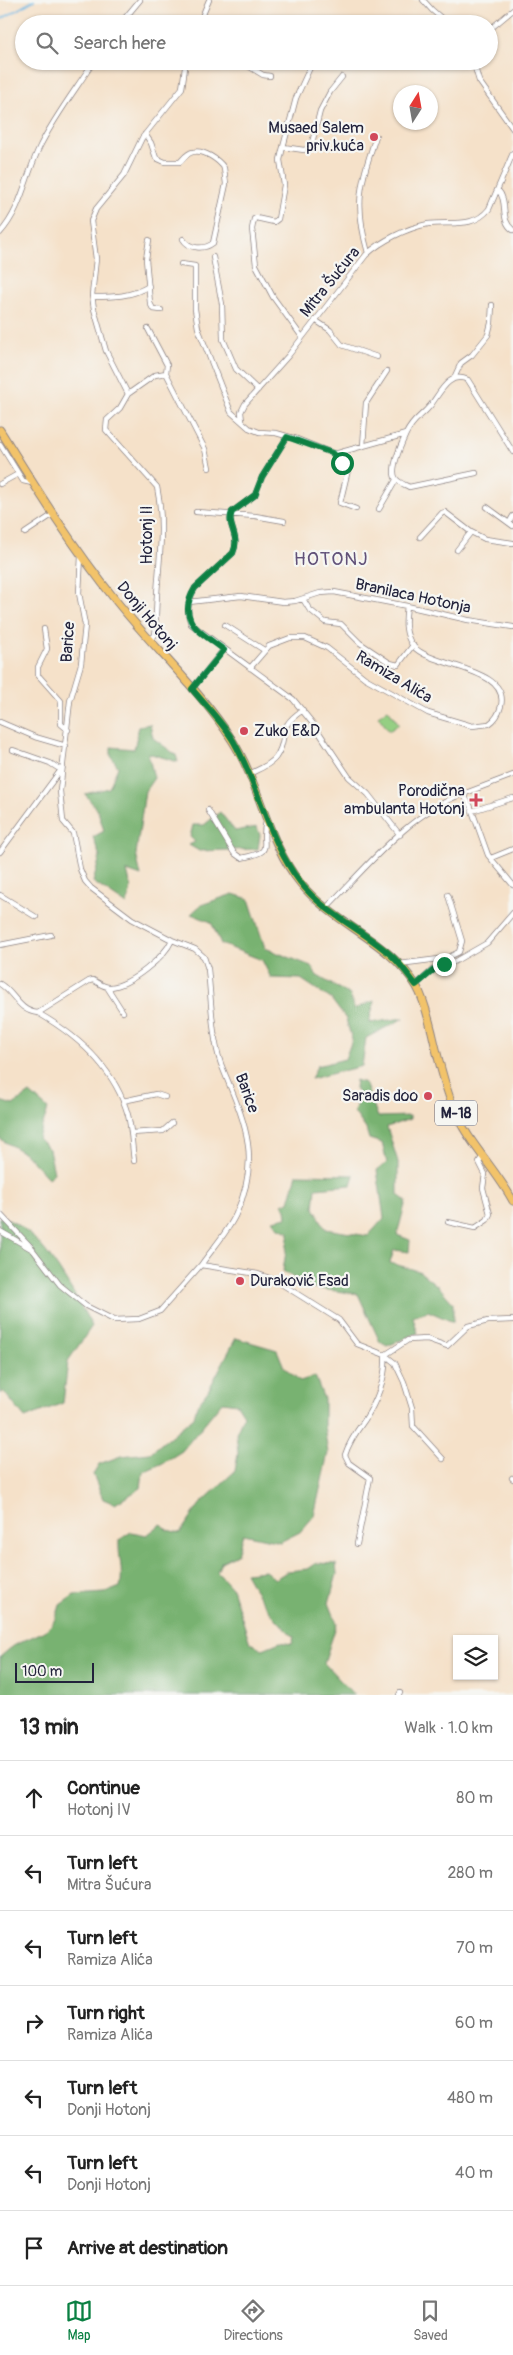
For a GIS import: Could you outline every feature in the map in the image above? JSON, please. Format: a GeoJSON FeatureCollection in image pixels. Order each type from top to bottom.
{"type":"FeatureCollection","features":[{"type":"Feature","properties":{"kind":"main road","name":"Donji Hotonj"},"geometry":{"type":"LineString","coordinates":[[0,430],[52,514],[81,555],[234,742],[285,862],[301,884],[326,908],[380,946],[399,964],[416,985],[427,1012],[444,1081],[454,1110],[470,1140],[483,1156]]}},
{"type":"Feature","properties":{"kind":"main road","name":"M-18"},"geometry":{"type":"LineString","coordinates":[[483,1156],[513,1201]]}},
{"type":"Feature","properties":{"kind":"street"},"geometry":{"type":"LineString","coordinates":[[128,15],[140,0]]}},
{"type":"Feature","properties":{"kind":"street"},"geometry":{"type":"LineString","coordinates":[[203,15],[209,0]]}},
{"type":"Feature","properties":{"kind":"street"},"geometry":{"type":"LineString","coordinates":[[424,0],[438,15]]}},
{"type":"Feature","properties":{"kind":"street"},"geometry":{"type":"LineString","coordinates":[[498,22],[513,10]]}},
{"type":"Feature","properties":{"kind":"street"},"geometry":{"type":"LineString","coordinates":[[0,233],[8,224],[16,209],[39,147],[52,123],[88,70]]}},
{"type":"Feature","properties":{"kind":"street"},"geometry":{"type":"LineString","coordinates":[[128,394],[106,351],[92,297],[96,259],[90,227],[92,216],[124,174],[145,134],[182,88],[185,70]]}},
{"type":"Feature","properties":{"kind":"street"},"geometry":{"type":"LineString","coordinates":[[255,70],[263,75],[270,76]]}},
{"type":"Feature","properties":{"kind":"street","name":"Mitra Šućura"},"geometry":{"type":"LineString","coordinates":[[302,337],[284,315],[256,265],[254,219],[274,222],[278,220],[284,185],[280,160],[282,147],[296,98],[309,70]]}},
{"type":"Feature","properties":{"kind":"street"},"geometry":{"type":"LineString","coordinates":[[476,70],[480,81],[513,129]]}},
{"type":"Feature","properties":{"kind":"street"},"geometry":{"type":"LineString","coordinates":[[282,147],[304,150],[311,147],[320,111],[330,92],[342,77]]}},
{"type":"Feature","properties":{"kind":"street"},"geometry":{"type":"LineString","coordinates":[[145,134],[156,158],[160,160],[180,162],[191,152],[201,152],[222,164],[224,168],[226,184],[216,220],[213,243],[198,248],[187,245],[184,239]]}},
{"type":"Feature","properties":{"kind":"street"},"geometry":{"type":"LineString","coordinates":[[368,253],[363,234],[360,196],[362,179],[376,136]]}},
{"type":"Feature","properties":{"kind":"street","name":"Mitra Šućura"},"geometry":{"type":"LineString","coordinates":[[242,420],[242,408],[302,337],[368,253],[381,244],[427,224],[476,221],[489,209],[513,155]]}},
{"type":"Feature","properties":{"kind":"street"},"geometry":{"type":"LineString","coordinates":[[498,190],[502,197],[505,221],[513,230]]}},
{"type":"Feature","properties":{"kind":"street"},"geometry":{"type":"LineString","coordinates":[[149,240],[146,259],[150,303],[153,309],[161,310]]}},
{"type":"Feature","properties":{"kind":"street"},"geometry":{"type":"LineString","coordinates":[[213,257],[222,304],[223,339],[236,369],[258,390]]}},
{"type":"Feature","properties":{"kind":"street"},"geometry":{"type":"LineString","coordinates":[[181,264],[195,266],[195,308],[198,328],[231,412],[249,428],[259,432],[287,437],[332,453],[348,470],[340,502],[356,509]]}},
{"type":"Feature","properties":{"kind":"street"},"geometry":{"type":"LineString","coordinates":[[92,297],[125,296],[138,293],[149,286]]}},
{"type":"Feature","properties":{"kind":"street"},"geometry":{"type":"LineString","coordinates":[[379,510],[396,480],[394,473],[395,463],[406,434],[414,420],[427,409],[442,388],[454,378],[460,363],[472,355],[488,335],[492,323],[492,305]]}},
{"type":"Feature","properties":{"kind":"street"},"geometry":{"type":"LineString","coordinates":[[315,320],[330,330],[342,345],[377,357]]}},
{"type":"Feature","properties":{"kind":"street"},"geometry":{"type":"LineString","coordinates":[[148,329],[168,365],[166,373],[202,443],[209,468]]}},
{"type":"Feature","properties":{"kind":"street"},"geometry":{"type":"LineString","coordinates":[[363,446],[366,403],[387,371]]}},
{"type":"Feature","properties":{"kind":"street","name":"Hotonj II"},"geometry":{"type":"LineString","coordinates":[[150,640],[155,635],[156,626],[160,558],[160,500],[157,487],[106,430],[107,420],[120,408],[128,394],[155,375],[166,373]]}},
{"type":"Feature","properties":{"kind":"street"},"geometry":{"type":"LineString","coordinates":[[454,378],[460,377],[468,380],[513,452]]}},
{"type":"Feature","properties":{"kind":"street"},"geometry":{"type":"LineString","coordinates":[[332,453],[406,434]]}},
{"type":"Feature","properties":{"kind":"street"},"geometry":{"type":"LineString","coordinates":[[230,515],[255,495],[262,477],[287,437]]}},
{"type":"Feature","properties":{"kind":"street"},"geometry":{"type":"LineString","coordinates":[[0,444],[23,481],[32,483]]}},
{"type":"Feature","properties":{"kind":"street"},"geometry":{"type":"LineString","coordinates":[[396,480],[414,488],[476,473]]}},
{"type":"Feature","properties":{"kind":"street"},"geometry":{"type":"LineString","coordinates":[[0,484],[18,474]]}},
{"type":"Feature","properties":{"kind":"street"},"geometry":{"type":"LineString","coordinates":[[487,507],[511,525],[513,516]]}},
{"type":"Feature","properties":{"kind":"street"},"geometry":{"type":"LineString","coordinates":[[196,512],[255,516],[284,521]]}},
{"type":"Feature","properties":{"kind":"street"},"geometry":{"type":"LineString","coordinates":[[420,537],[442,513],[446,512],[471,532],[485,539],[513,543]]}},
{"type":"Feature","properties":{"kind":"street"},"geometry":{"type":"LineString","coordinates":[[25,533],[52,514]]}},
{"type":"Feature","properties":{"kind":"street"},"geometry":{"type":"LineString","coordinates":[[230,515],[236,546],[233,553],[195,588],[189,602],[187,615],[191,624],[224,650],[284,692],[303,710],[349,776],[368,794],[400,835]]}},
{"type":"Feature","properties":{"kind":"street"},"geometry":{"type":"LineString","coordinates":[[457,550],[471,532]]}},
{"type":"Feature","properties":{"kind":"street","name":"Barice"},"geometry":{"type":"LineString","coordinates":[[81,555],[78,593],[85,625],[81,664],[70,701],[60,791],[61,815],[72,833],[80,869],[85,881],[91,888],[132,919],[172,940],[195,949],[204,957],[208,969],[221,1063],[244,1120],[249,1163],[245,1186],[235,1216],[200,1265]]}},
{"type":"Feature","properties":{"kind":"street","name":"Branilaca Hotonja"},"geometry":{"type":"LineString","coordinates":[[189,602],[241,596],[283,602],[303,599],[326,592],[513,627]]}},
{"type":"Feature","properties":{"kind":"street"},"geometry":{"type":"LineString","coordinates":[[303,599],[309,609],[325,622],[341,624],[360,643],[390,663],[398,664],[413,645],[407,635],[407,606]]}},
{"type":"Feature","properties":{"kind":"street"},"geometry":{"type":"LineString","coordinates":[[225,625],[264,650]]}},
{"type":"Feature","properties":{"kind":"street","name":"Barice"},"geometry":{"type":"LineString","coordinates":[[44,629],[47,649],[38,668],[38,675],[61,701],[61,724],[68,730]]}},
{"type":"Feature","properties":{"kind":"street","name":"Ramiza Alića"},"geometry":{"type":"LineString","coordinates":[[250,668],[264,650],[290,638],[313,640],[327,648],[365,678],[428,713],[472,726],[484,726],[496,717],[502,699],[499,690],[493,682],[481,675],[428,657],[413,645]]}},
{"type":"Feature","properties":{"kind":"street"},"geometry":{"type":"LineString","coordinates":[[192,689],[224,650]]}},
{"type":"Feature","properties":{"kind":"street"},"geometry":{"type":"LineString","coordinates":[[249,774],[274,760],[280,748],[283,730],[293,717],[303,710]]}},
{"type":"Feature","properties":{"kind":"street"},"geometry":{"type":"LineString","coordinates":[[0,722],[35,737],[66,746]]}},
{"type":"Feature","properties":{"kind":"street"},"geometry":{"type":"LineString","coordinates":[[0,852],[62,768],[13,750]]}},
{"type":"Feature","properties":{"kind":"street"},"geometry":{"type":"LineString","coordinates":[[326,908],[427,811],[463,794],[513,775]]}},
{"type":"Feature","properties":{"kind":"street"},"geometry":{"type":"LineString","coordinates":[[463,794],[491,858],[513,885]]}},
{"type":"Feature","properties":{"kind":"street"},"geometry":{"type":"LineString","coordinates":[[472,811],[513,798]]}},
{"type":"Feature","properties":{"kind":"street","name":"Donji Hotonj"},"geometry":{"type":"LineString","coordinates":[[208,810],[234,852],[241,858],[260,855],[264,851],[263,831],[266,821]]}},
{"type":"Feature","properties":{"kind":"street"},"geometry":{"type":"LineString","coordinates":[[491,858],[513,849]]}},
{"type":"Feature","properties":{"kind":"street"},"geometry":{"type":"LineString","coordinates":[[0,895],[36,917]]}},
{"type":"Feature","properties":{"kind":"street"},"geometry":{"type":"LineString","coordinates":[[399,964],[447,958],[460,952],[462,941],[448,895]]}},
{"type":"Feature","properties":{"kind":"street"},"geometry":{"type":"LineString","coordinates":[[416,985],[436,968],[452,962],[487,943],[513,912]]}},
{"type":"Feature","properties":{"kind":"street"},"geometry":{"type":"LineString","coordinates":[[0,945],[52,936]]}},
{"type":"Feature","properties":{"kind":"street"},"geometry":{"type":"LineString","coordinates":[[107,987],[131,980],[169,948],[172,940]]}},
{"type":"Feature","properties":{"kind":"street"},"geometry":{"type":"LineString","coordinates":[[38,1013],[93,980],[107,987],[123,1012]]}},
{"type":"Feature","properties":{"kind":"street"},"geometry":{"type":"LineString","coordinates":[[0,984],[21,1007],[30,1012],[38,1013],[79,1040],[109,1073],[123,1101],[132,1133],[134,1161]]}},
{"type":"Feature","properties":{"kind":"street"},"geometry":{"type":"LineString","coordinates":[[123,1101],[156,1094],[165,1097]]}},
{"type":"Feature","properties":{"kind":"street"},"geometry":{"type":"LineString","coordinates":[[132,1133],[163,1131],[172,1123]]}},
{"type":"Feature","properties":{"kind":"street"},"geometry":{"type":"LineString","coordinates":[[448,1222],[475,1228],[487,1220],[490,1214],[483,1188],[485,1174],[479,1162],[483,1156]]}},
{"type":"Feature","properties":{"kind":"street"},"geometry":{"type":"LineString","coordinates":[[0,1214],[33,1250],[60,1285],[86,1306],[114,1320],[139,1319],[160,1311],[200,1265],[258,1274],[275,1280],[339,1320],[357,1344],[386,1355],[395,1363],[404,1382],[412,1408],[413,1426],[443,1459]]}},
{"type":"Feature","properties":{"kind":"street"},"geometry":{"type":"LineString","coordinates":[[0,1231],[33,1250]]}},
{"type":"Feature","properties":{"kind":"street"},"geometry":{"type":"LineString","coordinates":[[386,1355],[408,1340],[427,1339],[447,1346],[468,1326],[488,1321],[513,1320]]}},
{"type":"Feature","properties":{"kind":"street"},"geometry":{"type":"LineString","coordinates":[[357,1544],[370,1478],[349,1463],[345,1455],[351,1440],[372,1407],[379,1391],[386,1355]]}},
{"type":"Feature","properties":{"kind":"green space"},"geometry":{"type":"Polygon","coordinates":[[[388,709],[399,724],[389,731],[378,716],[388,709]]]}},
{"type":"Feature","properties":{"kind":"green space"},"geometry":{"type":"Polygon","coordinates":[[[150,724],[153,738],[176,755],[178,762],[148,753],[154,778],[145,791],[136,854],[141,876],[127,871],[131,887],[127,905],[93,882],[100,857],[93,837],[104,831],[98,811],[85,794],[109,788],[118,767],[111,756],[111,747],[134,749],[139,726],[150,724]]]}},
{"type":"Feature","properties":{"kind":"green space"},"geometry":{"type":"Polygon","coordinates":[[[220,812],[235,831],[257,827],[260,835],[258,849],[199,851],[189,845],[195,842],[190,837],[193,825],[204,825],[220,812]]]}},
{"type":"Feature","properties":{"kind":"green space"},"geometry":{"type":"Polygon","coordinates":[[[233,894],[249,899],[265,948],[311,966],[316,975],[350,995],[354,1009],[374,1001],[369,1023],[404,1018],[366,1038],[362,1066],[311,1079],[317,1066],[345,1059],[352,1040],[346,1019],[331,999],[301,979],[271,978],[262,960],[221,944],[211,922],[191,914],[201,905],[233,894]]]}},
{"type":"Feature","properties":{"kind":"green space"},"geometry":{"type":"Polygon","coordinates":[[[356,1080],[365,1083],[378,1117],[410,1116],[410,1119],[387,1127],[398,1162],[398,1195],[406,1201],[397,1235],[410,1240],[409,1252],[394,1250],[390,1263],[419,1271],[439,1287],[453,1303],[453,1322],[428,1311],[413,1317],[418,1333],[387,1346],[380,1342],[358,1294],[307,1287],[283,1271],[289,1232],[279,1228],[273,1220],[287,1217],[286,1209],[282,1204],[289,1202],[297,1174],[354,1175],[351,1185],[316,1188],[314,1208],[326,1229],[368,1236],[384,1218],[377,1170],[387,1163],[382,1143],[369,1139],[366,1129],[354,1112],[359,1096],[355,1088],[356,1080]]]}},
{"type":"Feature","properties":{"kind":"green space"},"geometry":{"type":"Polygon","coordinates":[[[30,1093],[48,1109],[38,1138],[49,1149],[54,1173],[48,1178],[26,1154],[0,1139],[0,1101],[13,1105],[30,1093]]]}},
{"type":"Feature","properties":{"kind":"green space"},"geometry":{"type":"Polygon","coordinates":[[[0,1217],[15,1223],[29,1233],[42,1247],[65,1279],[92,1326],[68,1361],[63,1403],[25,1418],[3,1391],[0,1394],[0,1217]]]}},
{"type":"Feature","properties":{"kind":"green space"},"geometry":{"type":"Polygon","coordinates":[[[236,1338],[277,1350],[284,1367],[300,1381],[315,1376],[324,1399],[324,1426],[328,1453],[314,1516],[300,1532],[280,1542],[243,1534],[237,1554],[221,1562],[217,1572],[232,1588],[250,1643],[263,1649],[280,1642],[292,1644],[294,1637],[267,1607],[245,1573],[265,1571],[275,1579],[288,1571],[307,1569],[316,1563],[336,1564],[337,1574],[329,1603],[337,1623],[324,1663],[354,1695],[0,1695],[0,1657],[16,1644],[46,1630],[54,1621],[60,1605],[74,1595],[105,1593],[120,1587],[119,1540],[131,1532],[147,1535],[161,1524],[167,1530],[180,1533],[200,1504],[235,1471],[238,1453],[236,1433],[244,1415],[237,1404],[222,1402],[182,1451],[163,1463],[143,1472],[141,1488],[115,1504],[103,1499],[93,1474],[99,1464],[121,1456],[150,1453],[194,1417],[197,1405],[208,1391],[236,1338]]]}},
{"type":"Feature","properties":{"kind":"waterway"},"geometry":{"type":"LineString","coordinates":[[0,20],[34,0]]}},
{"type":"Feature","properties":{"kind":"place","name":"Musaed Salem priv.kuća"},"geometry":{"type":"Point","coordinates":[374,137]}},
{"type":"Feature","properties":{"kind":"place","name":"Zuko E&D"},"geometry":{"type":"Point","coordinates":[244,731]}},
{"type":"Feature","properties":{"kind":"place","name":"Porodična ambulanta Hotonj"},"geometry":{"type":"Point","coordinates":[476,800]}},
{"type":"Feature","properties":{"kind":"place","name":"Saradis doo"},"geometry":{"type":"Point","coordinates":[428,1096]}},
{"type":"Feature","properties":{"kind":"place","name":"Duraković Esad"},"geometry":{"type":"Point","coordinates":[240,1281]}},
{"type":"Feature","properties":{"kind":"district","name":"HOTONJ"},"geometry":{"type":"Point","coordinates":[331,559]}},
{"type":"Feature","properties":{"kind":"route"},"geometry":{"type":"LineString","coordinates":[[342,463],[332,453],[314,445],[287,437],[262,477],[255,495],[230,515],[236,539],[233,553],[195,588],[191,595],[187,615],[191,624],[224,650],[192,689],[234,742],[285,862],[301,884],[326,908],[395,958],[416,985],[436,968],[444,964]]}}]}
